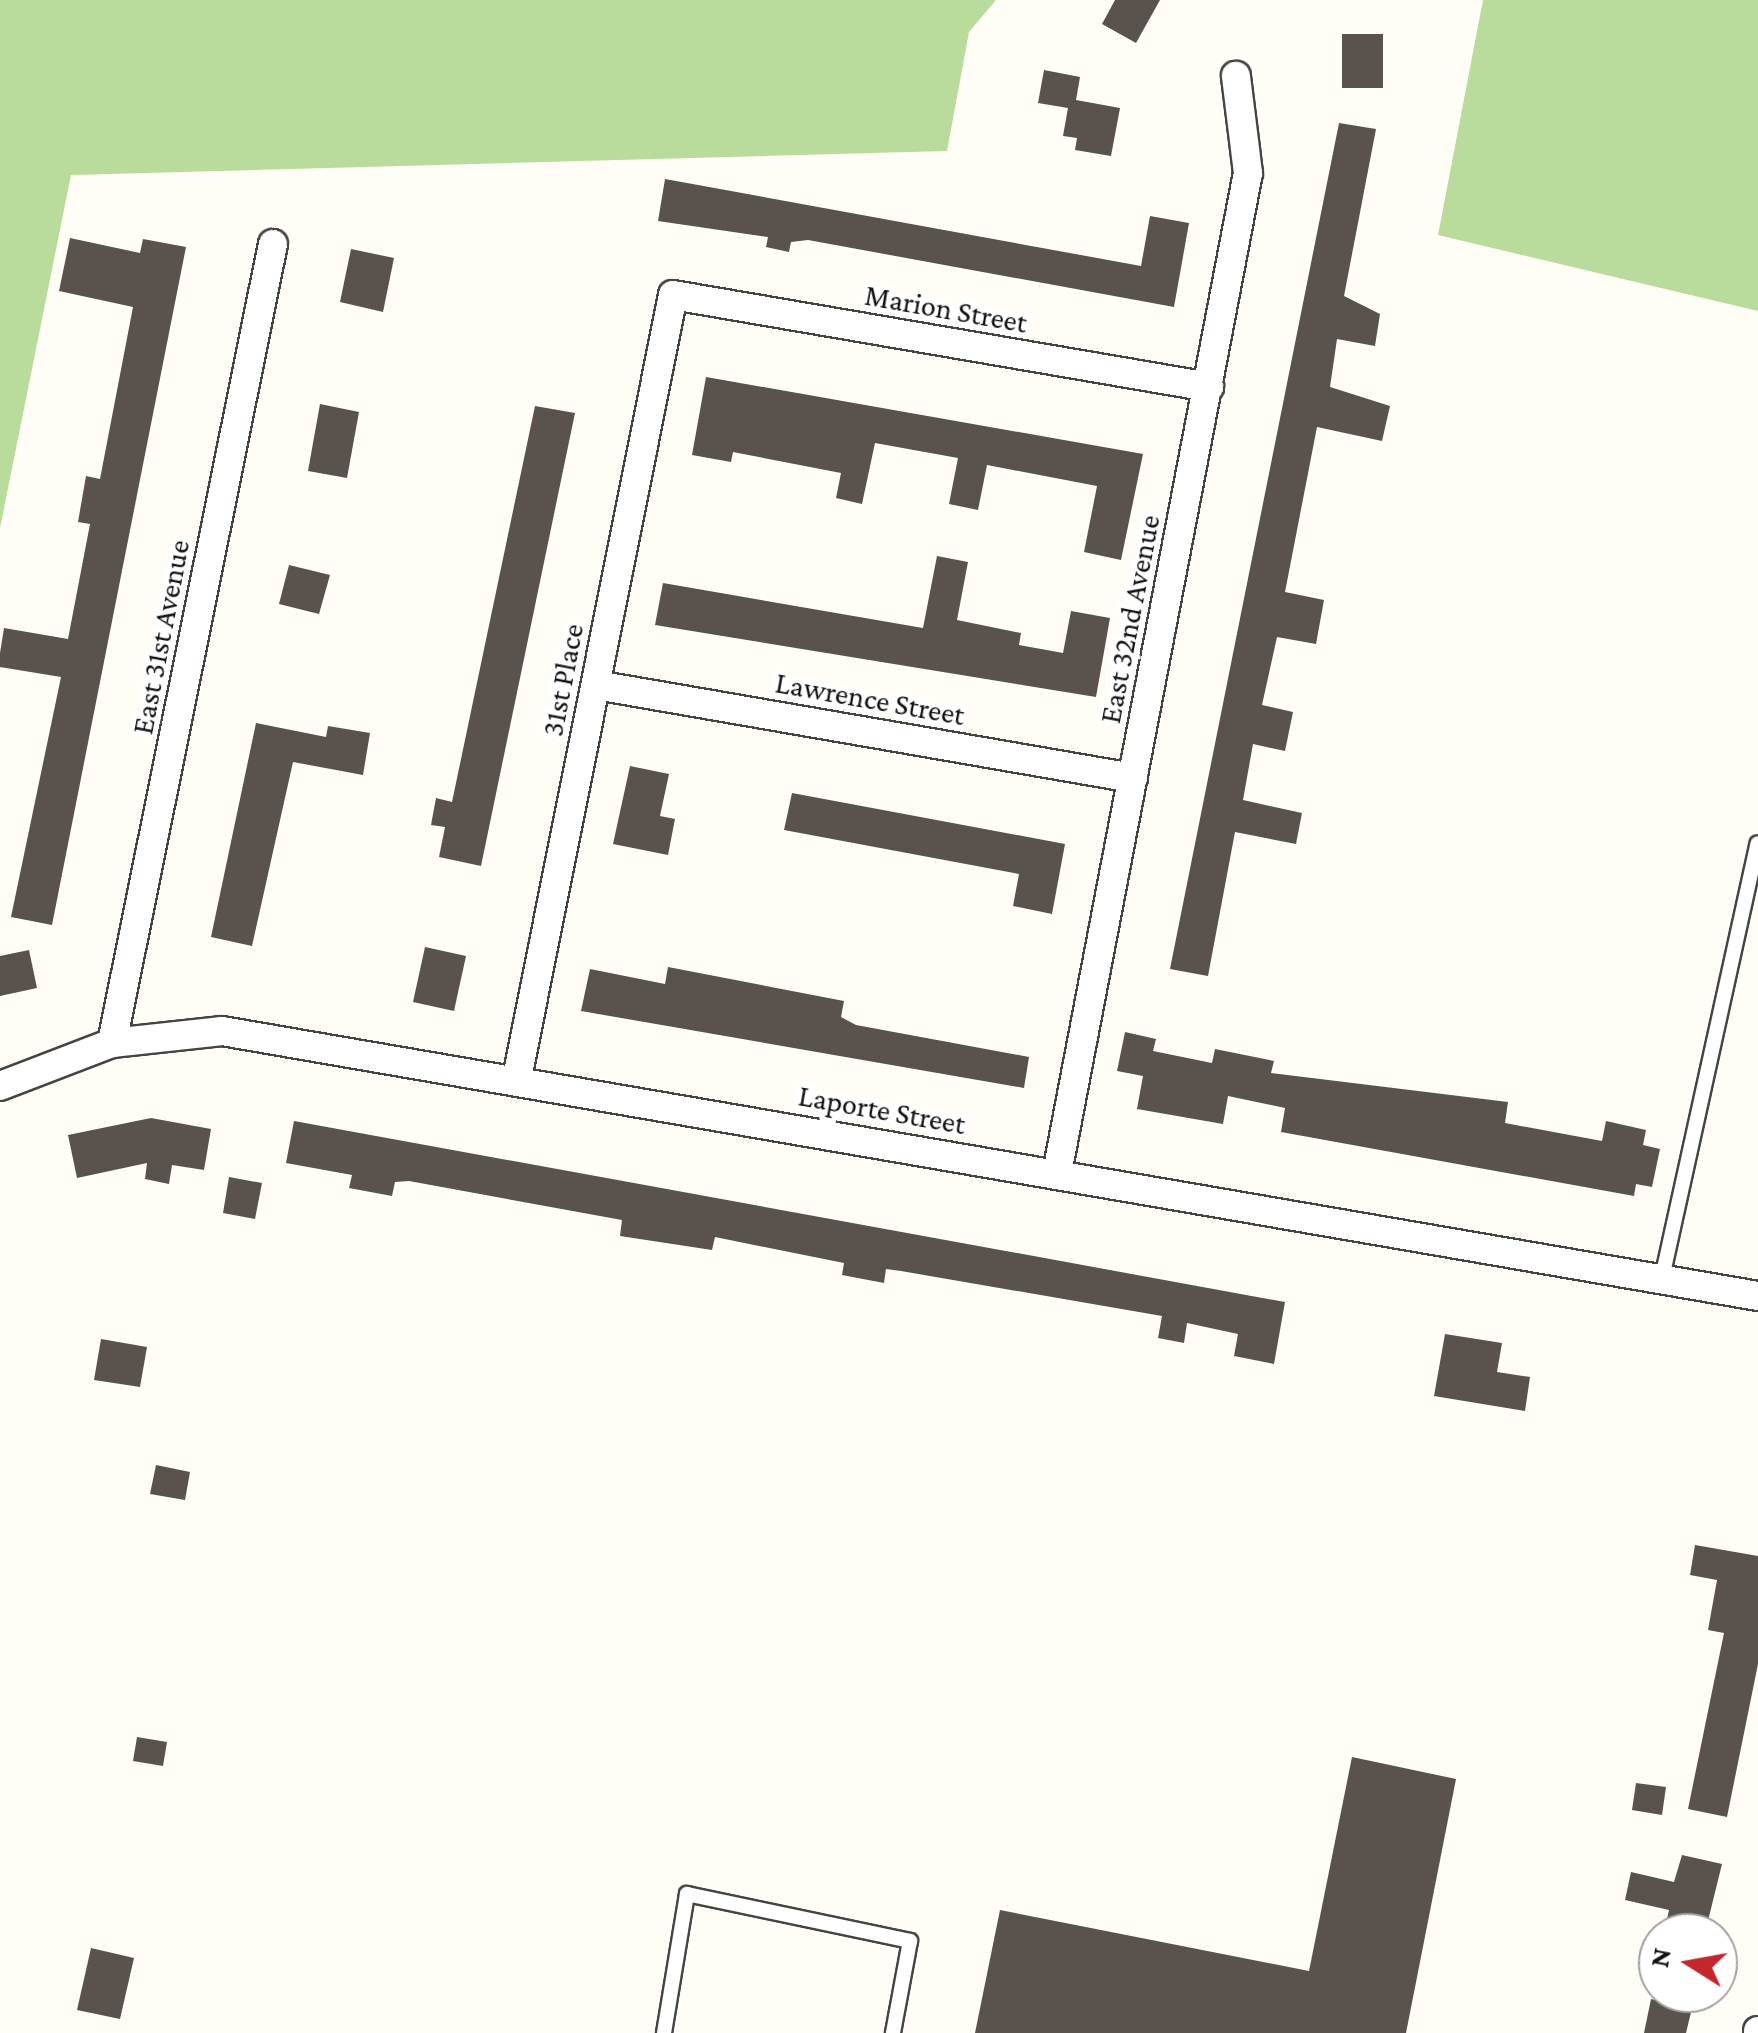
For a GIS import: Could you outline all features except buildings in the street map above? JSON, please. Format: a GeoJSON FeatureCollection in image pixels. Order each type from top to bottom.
{"type":"FeatureCollection","features":[{"type":"Feature","properties":{"kind":"street","name":"East 32nd Avenue"},"geometry":{"type":"LineString","coordinates":[[1057,1174],[1248,174],[1236,76]]}},
{"type":"Feature","properties":{"kind":"street","name":"East 31st Avenue"},"geometry":{"type":"LineString","coordinates":[[112,1042],[273,244]]}},
{"type":"Feature","properties":{"kind":"street","name":"Marion Street"},"geometry":{"type":"LineString","coordinates":[[673,296],[1209,387]]}},
{"type":"Feature","properties":{"kind":"street","name":"31st Place"},"geometry":{"type":"LineString","coordinates":[[516,1078],[673,296]]}},
{"type":"Feature","properties":{"kind":"street","name":"Lawrence Street"},"geometry":{"type":"LineString","coordinates":[[596,685],[1133,778]]}},
{"type":"Feature","properties":{"kind":"street","name":"Laporte Street"},"geometry":{"type":"LineString","coordinates":[[0,1086],[112,1042],[222,1032],[516,1078],[1758,1296]]}},
{"type":"Feature","properties":{"kind":"lane"},"geometry":{"type":"LineString","coordinates":[[1662,1278],[1758,843]]}},
{"type":"Feature","properties":{"kind":"lane"},"geometry":{"type":"LineString","coordinates":[[664,2033],[687,1894],[910,1941],[893,2033]]}},
{"type":"Feature","properties":{"kind":"green space"},"geometry":{"type":"Polygon","coordinates":[[[0,0],[996,0],[969,32],[947,151],[71,175],[0,528],[0,0]]]}},
{"type":"Feature","properties":{"kind":"green space"},"geometry":{"type":"Polygon","coordinates":[[[1483,0],[1758,0],[1758,311],[1438,235],[1483,0]]]}}]}
